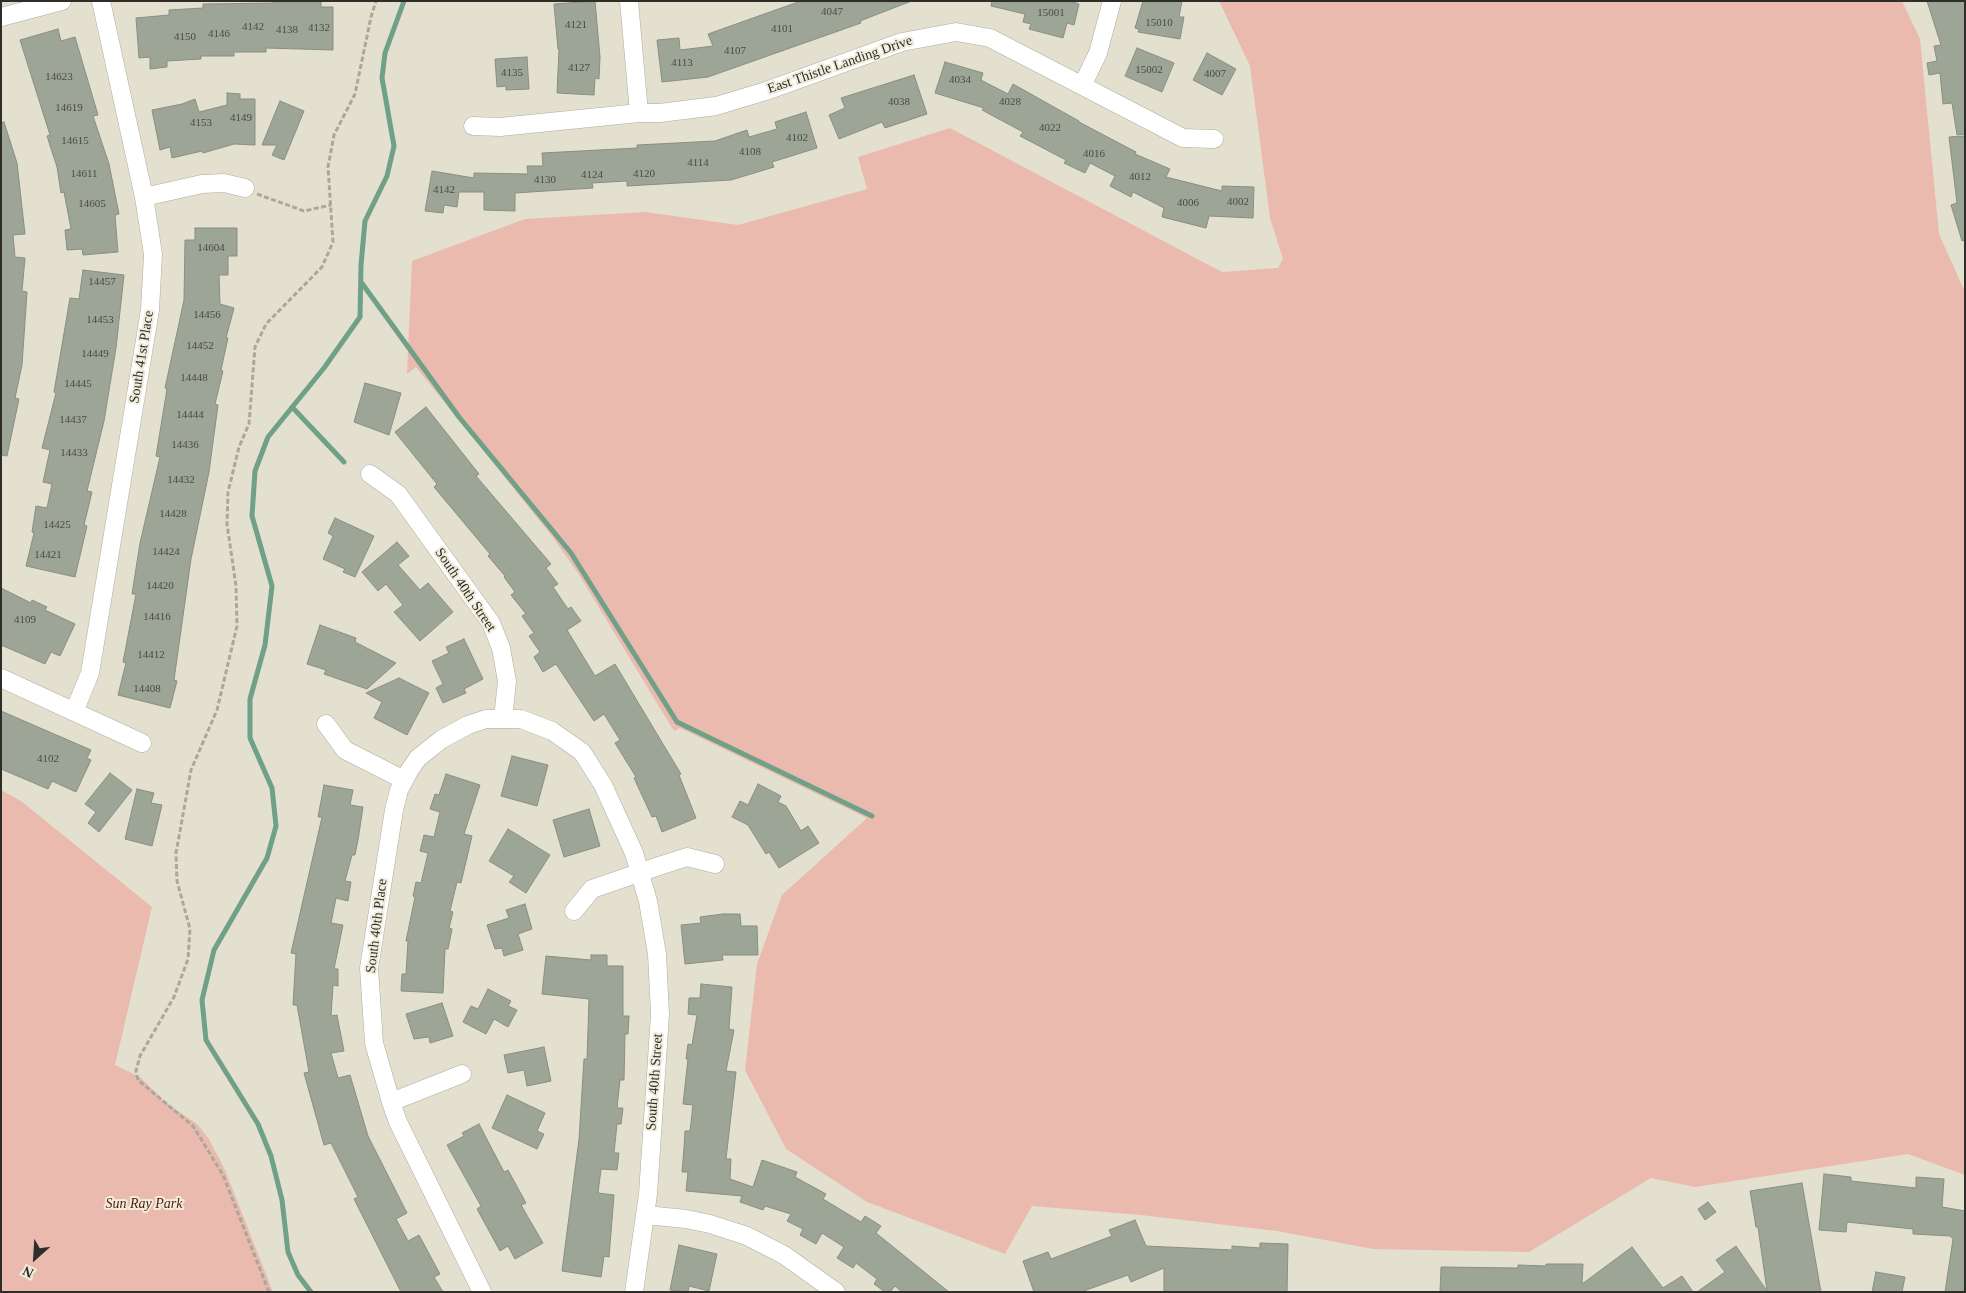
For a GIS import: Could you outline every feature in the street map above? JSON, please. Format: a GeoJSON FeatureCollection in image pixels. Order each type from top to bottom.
{"type":"FeatureCollection","features":[{"type":"Feature","properties":{"kind":"street"},"geometry":{"type":"LineString","coordinates":[[1,17],[62,1]]}},
{"type":"Feature","properties":{"kind":"street","name":"South 41st Place"},"geometry":{"type":"LineString","coordinates":[[74,712],[90,672],[150,310],[153,254],[144,197],[101,1]]}},
{"type":"Feature","properties":{"kind":"street"},"geometry":{"type":"LineString","coordinates":[[629,1],[629,20],[639,113]]}},
{"type":"Feature","properties":{"kind":"street"},"geometry":{"type":"LineString","coordinates":[[1083,84],[1098,53],[1112,1]]}},
{"type":"Feature","properties":{"kind":"street","name":"East Thistle Landing Drive"},"geometry":{"type":"LineString","coordinates":[[473,126],[500,127],[639,113],[660,114],[716,106],[782,86],[902,42],[956,32],[990,38],[1083,84],[1182,138],[1214,139]]}},
{"type":"Feature","properties":{"kind":"street"},"geometry":{"type":"LineString","coordinates":[[144,197],[202,184],[224,183],[245,188]]}},
{"type":"Feature","properties":{"kind":"street","name":"South 40th Street"},"geometry":{"type":"LineString","coordinates":[[370,474],[398,494],[491,623],[502,648],[507,681],[504,719],[521,718],[552,731],[582,752],[603,785],[634,853],[648,901],[657,954],[660,1014],[646,1215],[634,1292]]}},
{"type":"Feature","properties":{"kind":"street"},"geometry":{"type":"LineString","coordinates":[[1,678],[142,744]]}},
{"type":"Feature","properties":{"kind":"street","name":"South 40th Place"},"geometry":{"type":"LineString","coordinates":[[482,1292],[398,1122],[391,1102],[374,1043],[369,968],[394,810],[404,780],[418,758],[442,739],[468,725],[486,719],[504,719]]}},
{"type":"Feature","properties":{"kind":"street"},"geometry":{"type":"LineString","coordinates":[[326,724],[345,750],[404,780]]}},
{"type":"Feature","properties":{"kind":"street"},"geometry":{"type":"LineString","coordinates":[[574,911],[592,889],[687,857],[715,864]]}},
{"type":"Feature","properties":{"kind":"street"},"geometry":{"type":"LineString","coordinates":[[391,1102],[462,1074]]}},
{"type":"Feature","properties":{"kind":"street"},"geometry":{"type":"LineString","coordinates":[[646,1215],[710,1224],[747,1236],[784,1255],[836,1292]]}},
{"type":"Feature","properties":{"kind":"path"},"geometry":{"type":"LineString","coordinates":[[269,1292],[223,1175],[193,1126],[138,1080],[136,1070],[140,1056],[174,997],[188,959],[190,929],[177,880],[176,852],[190,770],[216,710],[237,626],[236,586],[227,524],[228,492],[239,446],[249,424],[255,347],[266,324],[322,267],[333,242],[328,167],[334,135],[355,94],[370,17],[376,1]]}},
{"type":"Feature","properties":{"kind":"path"},"geometry":{"type":"LineString","coordinates":[[245,188],[274,202],[304,211],[331,205]]}},
{"type":"Feature","properties":{"kind":"green space"},"geometry":{"type":"Polygon","coordinates":[[[1219,1],[1902,1],[1920,39],[1939,234],[1965,292],[1965,1175],[1908,1154],[1695,1187],[1651,1178],[1529,1252],[1373,1249],[1277,1231],[1141,1215],[1032,1206],[1005,1254],[867,1202],[786,1149],[745,1070],[757,964],[782,895],[867,818],[680,728],[674,731],[578,573],[551,535],[416,367],[407,374],[412,261],[525,219],[645,212],[738,225],[867,189],[858,157],[950,128],[1222,272],[1278,268],[1283,259],[1270,218],[1250,66],[1219,1]]]}},
{"type":"Feature","properties":{"kind":"green space","name":"Sun Ray Park"},"geometry":{"type":"Polygon","coordinates":[[[1,790],[21,801],[152,907],[115,1065],[140,1077],[165,1102],[197,1124],[209,1139],[225,1170],[273,1292],[1,1292],[1,790]]]}},
{"type":"Feature","properties":{"kind":"building"},"geometry":{"type":"Polygon","coordinates":[[[274,1],[321,1],[321,7],[333,7],[333,50],[266,48],[266,52],[234,52],[234,56],[201,56],[201,59],[167,61],[167,67],[150,69],[150,57],[139,58],[136,18],[169,15],[169,10],[203,8],[203,4],[274,3],[274,1]]]}},
{"type":"Feature","properties":{"kind":"building"},"geometry":{"type":"Polygon","coordinates":[[[595,1],[600,57],[599,79],[595,78],[594,95],[557,93],[559,49],[554,4],[595,1]]]}},
{"type":"Feature","properties":{"kind":"building"},"geometry":{"type":"Polygon","coordinates":[[[801,1],[909,2],[860,21],[861,23],[708,77],[662,82],[657,40],[679,38],[680,50],[713,46],[708,34],[801,1]]]}},
{"type":"Feature","properties":{"kind":"building"},"geometry":{"type":"Polygon","coordinates":[[[992,1],[1070,1],[1079,4],[1074,25],[1067,23],[1063,38],[1029,29],[1031,24],[1023,22],[1025,14],[991,6],[992,1]]]}},
{"type":"Feature","properties":{"kind":"building"},"geometry":{"type":"Polygon","coordinates":[[[1143,1],[1182,1],[1179,17],[1184,17],[1180,39],[1138,32],[1139,29],[1135,28],[1143,1]]]}},
{"type":"Feature","properties":{"kind":"building"},"geometry":{"type":"Polygon","coordinates":[[[1927,1],[1965,1],[1965,134],[1957,135],[1952,103],[1943,104],[1940,73],[1929,75],[1927,63],[1937,61],[1934,46],[1941,45],[1927,1]]]}},
{"type":"Feature","properties":{"kind":"building"},"geometry":{"type":"Polygon","coordinates":[[[58,29],[61,41],[75,37],[98,115],[93,116],[109,164],[119,214],[115,215],[118,252],[83,255],[82,249],[67,250],[65,230],[71,229],[64,192],[61,193],[57,167],[47,136],[50,135],[20,40],[58,29]]]}},
{"type":"Feature","properties":{"kind":"building"},"geometry":{"type":"Polygon","coordinates":[[[1137,48],[1174,63],[1162,92],[1125,76],[1137,48]]]}},
{"type":"Feature","properties":{"kind":"building"},"geometry":{"type":"Polygon","coordinates":[[[1207,53],[1236,69],[1222,95],[1193,80],[1207,53]]]}},
{"type":"Feature","properties":{"kind":"building"},"geometry":{"type":"Polygon","coordinates":[[[527,57],[529,89],[506,90],[506,86],[497,87],[495,59],[527,57]]]}},
{"type":"Feature","properties":{"kind":"building"},"geometry":{"type":"Polygon","coordinates":[[[945,62],[983,73],[981,80],[1008,94],[1013,84],[1136,152],[1135,154],[1170,169],[1166,177],[1222,191],[1222,186],[1254,187],[1253,218],[1209,216],[1206,228],[1162,217],[1164,208],[1133,192],[1131,197],[1110,186],[1115,176],[1090,163],[1085,173],[1064,163],[1066,160],[1020,136],[1023,132],[982,110],[984,108],[935,93],[945,62]]]}},
{"type":"Feature","properties":{"kind":"building"},"geometry":{"type":"Polygon","coordinates":[[[914,75],[927,114],[885,128],[882,122],[839,139],[829,115],[845,108],[841,98],[914,75]]]}},
{"type":"Feature","properties":{"kind":"building"},"geometry":{"type":"Polygon","coordinates":[[[227,93],[240,94],[240,99],[255,99],[255,145],[234,144],[203,153],[202,151],[172,158],[170,147],[160,150],[152,110],[182,104],[195,99],[199,112],[227,105],[227,93]]]}},
{"type":"Feature","properties":{"kind":"building"},"geometry":{"type":"Polygon","coordinates":[[[280,101],[304,111],[284,160],[272,155],[277,145],[262,145],[280,101]]]}},
{"type":"Feature","properties":{"kind":"building"},"geometry":{"type":"Polygon","coordinates":[[[806,112],[817,148],[772,162],[774,167],[731,180],[627,186],[627,181],[592,183],[593,188],[515,193],[515,211],[484,210],[484,192],[459,192],[457,207],[444,205],[443,213],[425,211],[432,171],[474,178],[474,173],[528,174],[527,166],[543,166],[542,153],[637,148],[637,145],[715,141],[747,130],[749,137],[777,129],[775,122],[806,112]]]}},
{"type":"Feature","properties":{"kind":"building"},"geometry":{"type":"Polygon","coordinates":[[[4,122],[17,163],[25,234],[13,235],[15,257],[25,258],[22,291],[27,292],[22,365],[15,398],[19,399],[7,456],[1,455],[1,123],[4,122]]]}},
{"type":"Feature","properties":{"kind":"building"},"geometry":{"type":"Polygon","coordinates":[[[1965,136],[1965,240],[1962,241],[1951,205],[1957,203],[1949,137],[1965,136]]]}},
{"type":"Feature","properties":{"kind":"building"},"geometry":{"type":"Polygon","coordinates":[[[195,228],[237,228],[237,256],[228,256],[228,275],[219,275],[220,304],[234,308],[226,338],[228,338],[221,370],[223,371],[215,404],[218,405],[209,472],[191,559],[174,680],[177,681],[170,708],[118,695],[126,663],[123,662],[136,594],[132,594],[140,543],[160,457],[156,456],[167,389],[165,388],[184,300],[185,240],[195,240],[195,228]]]}},
{"type":"Feature","properties":{"kind":"building"},"geometry":{"type":"Polygon","coordinates":[[[83,270],[124,275],[116,348],[104,421],[87,491],[92,492],[84,525],[87,526],[75,577],[26,566],[34,533],[32,532],[36,506],[47,508],[52,484],[43,482],[50,450],[42,448],[56,393],[54,392],[70,298],[79,299],[83,270]]]}},
{"type":"Feature","properties":{"kind":"building"},"geometry":{"type":"Polygon","coordinates":[[[365,383],[401,393],[389,435],[354,422],[365,383]]]}},
{"type":"Feature","properties":{"kind":"building"},"geometry":{"type":"Polygon","coordinates":[[[426,407],[479,474],[476,476],[551,564],[546,568],[558,584],[553,587],[568,609],[571,607],[581,621],[567,630],[595,676],[615,664],[681,774],[679,775],[696,818],[662,832],[656,816],[652,817],[634,778],[636,777],[615,743],[620,740],[604,714],[594,721],[556,664],[543,672],[534,657],[540,652],[529,636],[534,633],[522,616],[526,614],[511,595],[515,592],[505,576],[488,556],[490,554],[434,487],[437,484],[395,432],[426,407]]]}},
{"type":"Feature","properties":{"kind":"building"},"geometry":{"type":"Polygon","coordinates":[[[335,518],[374,536],[355,577],[343,572],[345,569],[323,559],[333,536],[328,533],[335,518]]]}},
{"type":"Feature","properties":{"kind":"building"},"geometry":{"type":"Polygon","coordinates":[[[397,542],[409,556],[398,565],[420,590],[428,583],[453,612],[420,641],[394,612],[403,605],[386,584],[378,591],[362,572],[397,542]]]}},
{"type":"Feature","properties":{"kind":"building"},"geometry":{"type":"Polygon","coordinates":[[[1,588],[31,603],[32,600],[47,607],[45,610],[75,624],[60,656],[51,652],[45,664],[1,645],[1,588]]]}},
{"type":"Feature","properties":{"kind":"building"},"geometry":{"type":"Polygon","coordinates":[[[320,625],[356,638],[355,642],[396,663],[367,689],[324,674],[326,670],[307,664],[320,625]]]}},
{"type":"Feature","properties":{"kind":"building"},"geometry":{"type":"Polygon","coordinates":[[[464,639],[483,679],[464,689],[466,693],[443,703],[436,688],[443,684],[432,661],[449,653],[446,647],[464,639]]]}},
{"type":"Feature","properties":{"kind":"building"},"geometry":{"type":"Polygon","coordinates":[[[399,678],[429,693],[407,735],[374,718],[382,702],[366,693],[399,678]]]}},
{"type":"Feature","properties":{"kind":"building"},"geometry":{"type":"Polygon","coordinates":[[[1,711],[91,750],[87,758],[91,760],[76,792],[52,781],[48,789],[1,769],[1,711]]]}},
{"type":"Feature","properties":{"kind":"building"},"geometry":{"type":"Polygon","coordinates":[[[512,756],[548,765],[537,806],[501,796],[512,756]]]}},
{"type":"Feature","properties":{"kind":"building"},"geometry":{"type":"Polygon","coordinates":[[[110,773],[132,790],[99,832],[88,823],[96,812],[85,804],[110,773]]]}},
{"type":"Feature","properties":{"kind":"building"},"geometry":{"type":"Polygon","coordinates":[[[446,774],[480,785],[464,834],[472,836],[461,883],[457,882],[450,911],[453,912],[449,928],[452,929],[448,949],[445,949],[443,993],[401,991],[402,974],[406,974],[408,941],[406,941],[415,897],[413,896],[416,882],[421,883],[428,853],[420,851],[424,835],[434,837],[440,812],[430,809],[435,794],[439,795],[446,774]]]}},
{"type":"Feature","properties":{"kind":"building"},"geometry":{"type":"Polygon","coordinates":[[[758,784],[781,796],[778,802],[786,806],[801,831],[808,826],[819,843],[779,868],[769,852],[766,854],[748,825],[732,817],[740,801],[748,805],[758,784]]]}},
{"type":"Feature","properties":{"kind":"building"},"geometry":{"type":"Polygon","coordinates":[[[324,785],[353,790],[350,805],[363,807],[355,855],[352,855],[345,881],[351,882],[348,901],[336,898],[331,923],[343,925],[334,969],[338,969],[338,986],[333,985],[331,1016],[337,1015],[344,1051],[331,1053],[338,1078],[350,1075],[368,1136],[407,1213],[396,1219],[408,1241],[419,1235],[440,1274],[434,1277],[443,1292],[401,1292],[354,1199],[358,1197],[331,1143],[324,1145],[304,1073],[309,1072],[297,1005],[293,1005],[296,954],[291,953],[322,817],[318,817],[324,785]]]}},
{"type":"Feature","properties":{"kind":"building"},"geometry":{"type":"Polygon","coordinates":[[[137,789],[154,793],[151,803],[162,805],[152,846],[125,839],[137,789]]]}},
{"type":"Feature","properties":{"kind":"building"},"geometry":{"type":"Polygon","coordinates":[[[589,809],[600,846],[564,857],[553,820],[589,809]]]}},
{"type":"Feature","properties":{"kind":"building"},"geometry":{"type":"Polygon","coordinates":[[[508,829],[550,855],[526,893],[509,882],[514,876],[489,861],[508,829]]]}},
{"type":"Feature","properties":{"kind":"building"},"geometry":{"type":"Polygon","coordinates":[[[525,904],[532,929],[518,934],[523,950],[504,956],[502,948],[495,949],[487,925],[509,918],[506,910],[525,904]]]}},
{"type":"Feature","properties":{"kind":"building"},"geometry":{"type":"Polygon","coordinates":[[[740,914],[741,926],[757,926],[758,955],[722,955],[723,960],[685,964],[681,925],[701,923],[700,917],[740,914]]]}},
{"type":"Feature","properties":{"kind":"building"},"geometry":{"type":"Polygon","coordinates":[[[591,955],[607,955],[607,966],[623,966],[623,1016],[629,1016],[628,1034],[625,1034],[624,1080],[620,1080],[617,1108],[623,1108],[621,1124],[617,1124],[614,1153],[619,1153],[617,1170],[601,1169],[598,1193],[614,1195],[609,1257],[604,1256],[601,1277],[562,1271],[579,1139],[584,1059],[587,1059],[589,999],[542,994],[546,956],[591,960],[591,955]]]}},
{"type":"Feature","properties":{"kind":"building"},"geometry":{"type":"Polygon","coordinates":[[[701,984],[732,987],[729,1029],[734,1030],[726,1071],[736,1072],[726,1159],[731,1159],[730,1179],[753,1187],[762,1160],[797,1172],[795,1177],[826,1194],[823,1199],[861,1222],[865,1216],[881,1226],[876,1233],[949,1292],[902,1292],[895,1286],[890,1292],[885,1292],[874,1284],[877,1279],[856,1263],[853,1268],[837,1258],[844,1247],[822,1233],[816,1244],[800,1235],[803,1229],[787,1221],[791,1214],[765,1206],[763,1210],[740,1202],[742,1196],[686,1191],[688,1172],[682,1172],[685,1131],[690,1131],[693,1105],[683,1104],[688,1044],[692,1045],[697,1015],[688,1014],[689,998],[700,998],[701,984]]]}},
{"type":"Feature","properties":{"kind":"building"},"geometry":{"type":"Polygon","coordinates":[[[488,989],[511,1001],[508,1006],[517,1010],[508,1027],[494,1019],[486,1034],[463,1022],[471,1006],[478,1009],[488,989]]]}},
{"type":"Feature","properties":{"kind":"building"},"geometry":{"type":"Polygon","coordinates":[[[442,1003],[453,1036],[430,1043],[429,1037],[414,1039],[406,1014],[442,1003]]]}},
{"type":"Feature","properties":{"kind":"building"},"geometry":{"type":"Polygon","coordinates":[[[544,1047],[551,1081],[527,1086],[524,1070],[508,1073],[504,1055],[544,1047]]]}},
{"type":"Feature","properties":{"kind":"building"},"geometry":{"type":"Polygon","coordinates":[[[507,1095],[545,1113],[537,1131],[544,1134],[537,1149],[492,1128],[507,1095]]]}},
{"type":"Feature","properties":{"kind":"building"},"geometry":{"type":"Polygon","coordinates":[[[479,1124],[504,1172],[508,1170],[526,1203],[521,1205],[543,1243],[515,1259],[508,1246],[500,1251],[477,1209],[481,1206],[447,1145],[464,1136],[462,1133],[479,1124]]]}},
{"type":"Feature","properties":{"kind":"building"},"geometry":{"type":"Polygon","coordinates":[[[1824,1174],[1851,1177],[1851,1181],[1916,1188],[1916,1177],[1944,1179],[1942,1207],[1965,1211],[1965,1292],[1945,1292],[1953,1239],[1950,1236],[1913,1234],[1913,1229],[1847,1222],[1846,1232],[1819,1230],[1824,1174]]]}},
{"type":"Feature","properties":{"kind":"building"},"geometry":{"type":"Polygon","coordinates":[[[1802,1183],[1821,1292],[1697,1292],[1725,1272],[1716,1260],[1736,1246],[1767,1291],[1758,1227],[1756,1227],[1750,1191],[1802,1183]]]}},
{"type":"Feature","properties":{"kind":"building"},"geometry":{"type":"Polygon","coordinates":[[[1708,1202],[1716,1212],[1705,1220],[1698,1209],[1708,1202]]]}},
{"type":"Feature","properties":{"kind":"building"},"geometry":{"type":"Polygon","coordinates":[[[1135,1220],[1146,1246],[1232,1250],[1232,1246],[1260,1248],[1260,1243],[1288,1244],[1287,1292],[1164,1292],[1164,1268],[1131,1282],[1128,1275],[1081,1292],[1034,1292],[1023,1261],[1048,1252],[1051,1259],[1112,1236],[1109,1230],[1135,1220]]]}},
{"type":"Feature","properties":{"kind":"building"},"geometry":{"type":"Polygon","coordinates":[[[679,1245],[717,1254],[709,1291],[689,1286],[688,1292],[670,1290],[679,1245]]]}},
{"type":"Feature","properties":{"kind":"building"},"geometry":{"type":"Polygon","coordinates":[[[1632,1247],[1663,1288],[1682,1276],[1693,1292],[1440,1292],[1441,1267],[1518,1268],[1518,1265],[1583,1264],[1582,1284],[1632,1247]]]}},
{"type":"Feature","properties":{"kind":"building"},"geometry":{"type":"Polygon","coordinates":[[[1876,1272],[1905,1277],[1902,1292],[1872,1292],[1876,1272]]]}},
{"type":"Feature","properties":{"kind":"waterway"},"geometry":{"type":"LineString","coordinates":[[311,1292],[298,1275],[288,1252],[282,1200],[271,1156],[258,1124],[206,1040],[202,1000],[214,950],[267,858],[276,826],[272,788],[250,738],[250,699],[265,645],[272,586],[252,516],[255,471],[268,437],[324,368],[360,317],[361,265],[365,221],[387,176],[394,146],[382,78],[385,53],[404,1]]}},
{"type":"Feature","properties":{"kind":"waterway"},"geometry":{"type":"LineString","coordinates":[[361,282],[459,417],[571,553],[677,722],[872,816]]}},
{"type":"Feature","properties":{"kind":"waterway"},"geometry":{"type":"LineString","coordinates":[[292,407],[344,462]]}}]}
